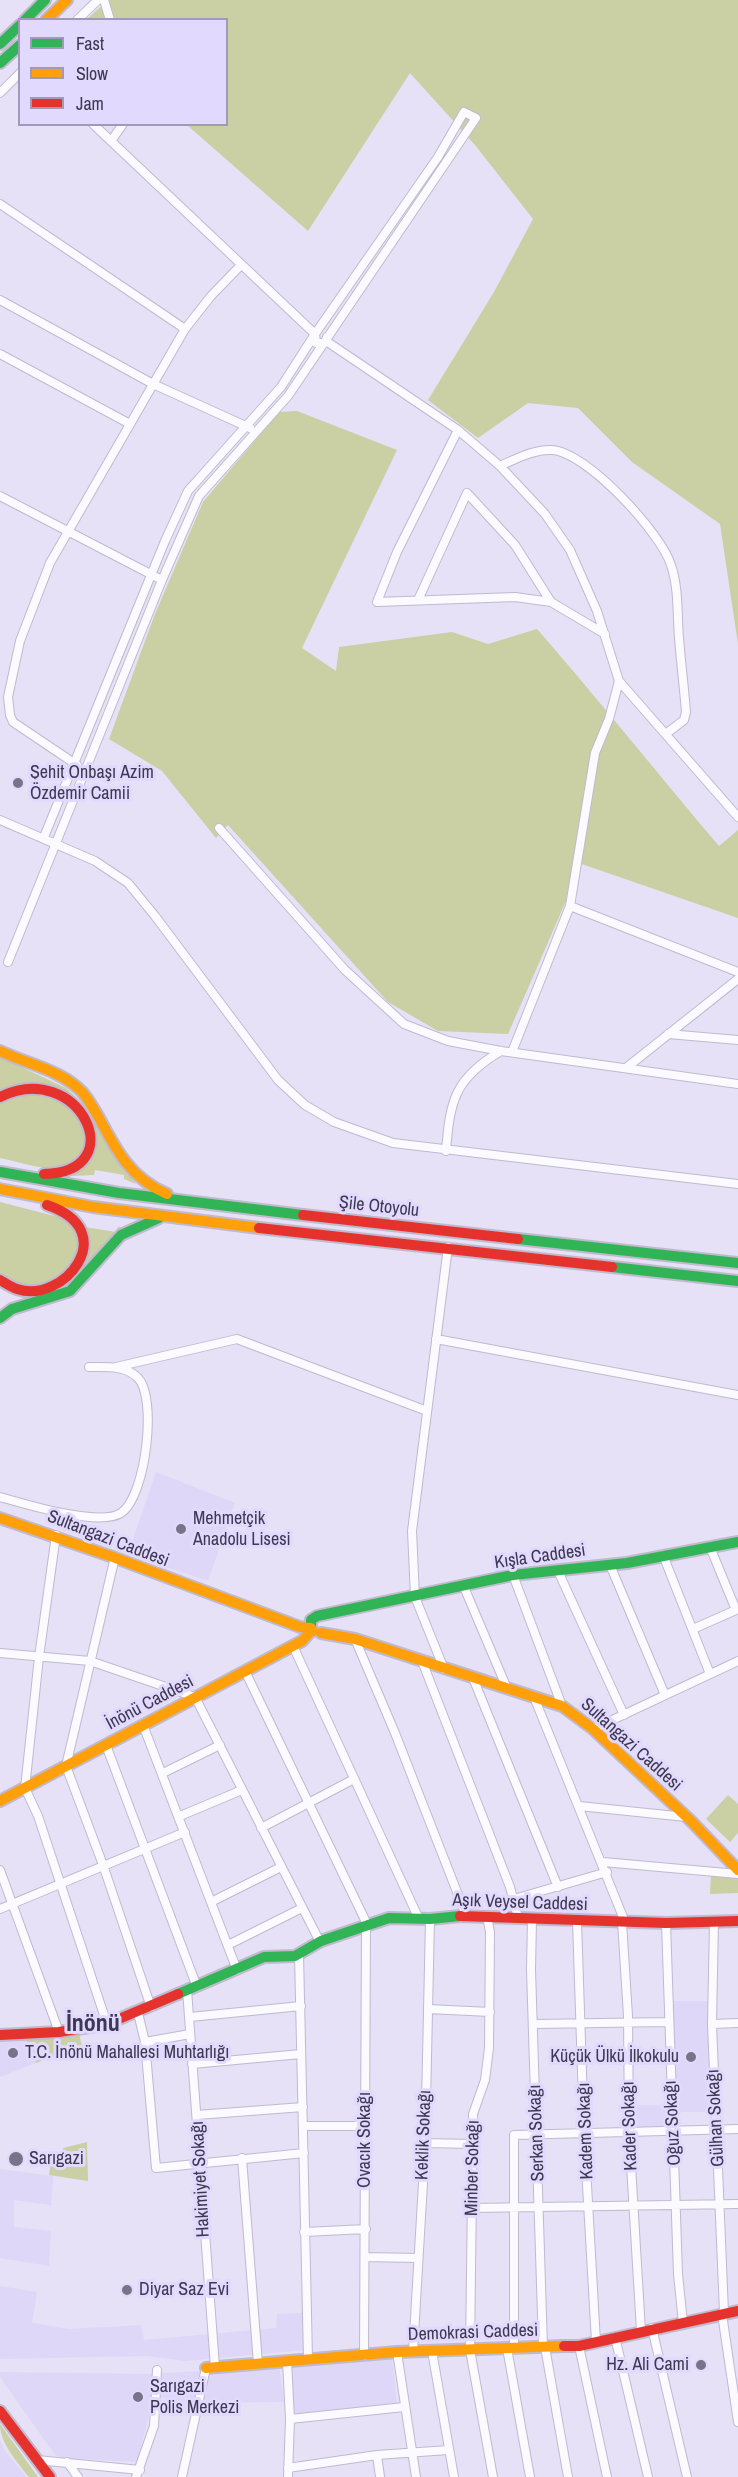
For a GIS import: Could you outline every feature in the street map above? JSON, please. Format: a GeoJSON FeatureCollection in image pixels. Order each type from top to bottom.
{"type":"FeatureCollection","features":[{"type":"Feature","properties":{"kind":"main road"},"geometry":{"type":"LineString","coordinates":[[27,18],[45,0]]}},
{"type":"Feature","properties":{"kind":"main road"},"geometry":{"type":"LineString","coordinates":[[48,18],[67,0]]}},
{"type":"Feature","properties":{"kind":"main road"},"geometry":{"type":"LineString","coordinates":[[0,44],[18,27]]}},
{"type":"Feature","properties":{"kind":"main road"},"geometry":{"type":"LineString","coordinates":[[0,63],[18,47]]}},
{"type":"Feature","properties":{"kind":"main road"},"geometry":{"type":"LineString","coordinates":[[0,1051],[64,1079],[79,1089],[91,1105],[124,1166],[154,1190],[192,1203]]}},
{"type":"Feature","properties":{"kind":"main road"},"geometry":{"type":"LineString","coordinates":[[0,1097],[18,1089],[48,1090],[65,1098],[79,1109],[88,1121],[90,1146],[86,1157],[71,1171],[18,1176],[0,1172]]}},
{"type":"Feature","properties":{"kind":"main road","name":"Şile Otoyolu"},"geometry":{"type":"LineString","coordinates":[[18,1176],[192,1203],[738,1263]]}},
{"type":"Feature","properties":{"kind":"main road"},"geometry":{"type":"LineString","coordinates":[[0,1189],[30,1195],[65,1212],[78,1224],[83,1236],[84,1249],[74,1271],[45,1289],[19,1291],[0,1280]]}},
{"type":"Feature","properties":{"kind":"main road","name":"Şile Otoyolu"},"geometry":{"type":"LineString","coordinates":[[30,1195],[163,1217],[738,1281]]}},
{"type":"Feature","properties":{"kind":"main road"},"geometry":{"type":"LineString","coordinates":[[0,1318],[12,1309],[70,1291],[121,1235],[163,1217]]}},
{"type":"Feature","properties":{"kind":"main road","name":"Sultangazi Caddesi"},"geometry":{"type":"LineString","coordinates":[[0,1518],[56,1535],[204,1593],[212,1591],[343,1636],[473,1678],[506,1686],[562,1706],[593,1729],[686,1817],[738,1872]]}},
{"type":"Feature","properties":{"kind":"main road","name":"Kışla Caddesi"},"geometry":{"type":"LineString","coordinates":[[318,1626],[347,1611],[513,1575],[610,1565],[738,1542]]}},
{"type":"Feature","properties":{"kind":"main road","name":"İnönü Caddesi"},"geometry":{"type":"LineString","coordinates":[[0,1801],[297,1643],[318,1626]]}},
{"type":"Feature","properties":{"kind":"main road","name":"Aşık Veysel Caddesi"},"geometry":{"type":"LineString","coordinates":[[0,2035],[60,2032],[107,2024],[138,2013],[264,1957],[298,1954],[320,1942],[366,1924],[389,1918],[424,1919],[466,1915],[666,1923],[738,1921]]}},
{"type":"Feature","properties":{"kind":"main road","name":"Demokrasi Caddesi"},"geometry":{"type":"LineString","coordinates":[[210,2368],[413,2351],[579,2346],[738,2310]]}},
{"type":"Feature","properties":{"kind":"main road"},"geometry":{"type":"LineString","coordinates":[[0,2411],[50,2477]]}},
{"type":"Feature","properties":{"kind":"street"},"geometry":{"type":"LineString","coordinates":[[79,18],[98,0]]}},
{"type":"Feature","properties":{"kind":"street"},"geometry":{"type":"LineString","coordinates":[[104,0],[109,18]]}},
{"type":"Feature","properties":{"kind":"street"},"geometry":{"type":"LineString","coordinates":[[0,93],[18,75]]}},
{"type":"Feature","properties":{"kind":"street"},"geometry":{"type":"LineString","coordinates":[[8,962],[162,580],[199,496],[288,396],[476,118],[464,112],[438,157],[281,387],[248,427],[188,491],[151,575],[44,837]]}},
{"type":"Feature","properties":{"kind":"street"},"geometry":{"type":"LineString","coordinates":[[95,126],[315,334]]}},
{"type":"Feature","properties":{"kind":"street"},"geometry":{"type":"LineString","coordinates":[[111,141],[122,126]]}},
{"type":"Feature","properties":{"kind":"street"},"geometry":{"type":"LineString","coordinates":[[0,204],[185,329]]}},
{"type":"Feature","properties":{"kind":"street"},"geometry":{"type":"LineString","coordinates":[[85,770],[14,722],[10,715],[4,695],[20,641],[50,563],[185,329],[211,296],[241,265]]}},
{"type":"Feature","properties":{"kind":"street"},"geometry":{"type":"LineString","coordinates":[[0,300],[153,384],[256,432]]}},
{"type":"Feature","properties":{"kind":"street"},"geometry":{"type":"LineString","coordinates":[[315,334],[314,340],[317,344],[326,342],[458,430],[500,466],[545,514],[570,550],[604,634],[619,681],[667,733],[738,817]]}},
{"type":"Feature","properties":{"kind":"street"},"geometry":{"type":"LineString","coordinates":[[0,354],[130,424]]}},
{"type":"Feature","properties":{"kind":"street"},"geometry":{"type":"LineString","coordinates":[[458,430],[397,552],[376,602],[515,597],[551,602],[604,634]]}},
{"type":"Feature","properties":{"kind":"street"},"geometry":{"type":"LineString","coordinates":[[500,466],[529,454],[554,450],[588,466],[639,515],[659,540],[671,564],[676,584],[686,711],[684,720],[667,733]]}},
{"type":"Feature","properties":{"kind":"street"},"geometry":{"type":"LineString","coordinates":[[418,600],[467,493],[515,545],[551,602]]}},
{"type":"Feature","properties":{"kind":"street"},"geometry":{"type":"LineString","coordinates":[[0,496],[162,580]]}},
{"type":"Feature","properties":{"kind":"street"},"geometry":{"type":"LineString","coordinates":[[512,1052],[570,906],[595,753],[609,719],[619,681]]}},
{"type":"Feature","properties":{"kind":"street"},"geometry":{"type":"LineString","coordinates":[[0,820],[57,842],[95,861],[128,884],[155,916],[278,1080],[305,1105],[334,1122],[393,1143],[738,1184]]}},
{"type":"Feature","properties":{"kind":"street"},"geometry":{"type":"LineString","coordinates":[[219,828],[345,970],[404,1024],[448,1041],[501,1051],[738,1084]]}},
{"type":"Feature","properties":{"kind":"street"},"geometry":{"type":"LineString","coordinates":[[570,906],[738,972]]}},
{"type":"Feature","properties":{"kind":"street"},"geometry":{"type":"LineString","coordinates":[[626,1068],[738,979]]}},
{"type":"Feature","properties":{"kind":"street"},"geometry":{"type":"LineString","coordinates":[[668,1034],[738,1041]]}},
{"type":"Feature","properties":{"kind":"street"},"geometry":{"type":"LineString","coordinates":[[446,1151],[453,1098],[463,1079],[501,1051]]}},
{"type":"Feature","properties":{"kind":"street"},"geometry":{"type":"LineString","coordinates":[[444,1669],[415,1597],[412,1530],[448,1247]]}},
{"type":"Feature","properties":{"kind":"street"},"geometry":{"type":"LineString","coordinates":[[89,1367],[116,1367],[237,1339],[427,1411]]}},
{"type":"Feature","properties":{"kind":"street"},"geometry":{"type":"LineString","coordinates":[[436,1339],[738,1395]]}},
{"type":"Feature","properties":{"kind":"street"},"geometry":{"type":"LineString","coordinates":[[0,1497],[64,1514],[99,1517],[120,1514],[136,1495],[147,1454],[147,1392],[138,1378],[116,1367]]}},
{"type":"Feature","properties":{"kind":"street"},"geometry":{"type":"LineString","coordinates":[[56,1535],[39,1657],[25,1788],[38,1816],[107,2024]]}},
{"type":"Feature","properties":{"kind":"street"},"geometry":{"type":"LineString","coordinates":[[693,1629],[737,1610],[710,1546]]}},
{"type":"Feature","properties":{"kind":"street"},"geometry":{"type":"LineString","coordinates":[[663,1555],[710,1674]]}},
{"type":"Feature","properties":{"kind":"street"},"geometry":{"type":"LineString","coordinates":[[115,1557],[66,1766],[103,1865],[151,2007]]}},
{"type":"Feature","properties":{"kind":"street"},"geometry":{"type":"LineString","coordinates":[[610,1565],[665,1695]]}},
{"type":"Feature","properties":{"kind":"street"},"geometry":{"type":"LineString","coordinates":[[558,1571],[624,1714]]}},
{"type":"Feature","properties":{"kind":"street"},"geometry":{"type":"LineString","coordinates":[[513,1575],[562,1706]]}},
{"type":"Feature","properties":{"kind":"street"},"geometry":{"type":"LineString","coordinates":[[464,1587],[506,1686]]}},
{"type":"Feature","properties":{"kind":"street"},"geometry":{"type":"LineString","coordinates":[[355,1639],[395,1733],[466,1915]]}},
{"type":"Feature","properties":{"kind":"street"},"geometry":{"type":"LineString","coordinates":[[297,1643],[354,1779],[424,1919]]}},
{"type":"Feature","properties":{"kind":"street"},"geometry":{"type":"LineString","coordinates":[[0,1653],[90,1661],[195,1697],[320,1942]]}},
{"type":"Feature","properties":{"kind":"street"},"geometry":{"type":"LineString","coordinates":[[422,1661],[514,1899],[518,1918]]}},
{"type":"Feature","properties":{"kind":"street"},"geometry":{"type":"LineString","coordinates":[[593,1729],[738,1661]]}},
{"type":"Feature","properties":{"kind":"street"},"geometry":{"type":"LineString","coordinates":[[244,1671],[366,1924]]}},
{"type":"Feature","properties":{"kind":"street"},"geometry":{"type":"LineString","coordinates":[[473,1678],[558,1887]]}},
{"type":"Feature","properties":{"kind":"street","name":"Kader Sokağı"},"geometry":{"type":"LineString","coordinates":[[534,1697],[603,1862],[624,1922],[629,2132],[634,2208],[647,2330],[687,2477]]}},
{"type":"Feature","properties":{"kind":"street"},"geometry":{"type":"LineString","coordinates":[[142,1725],[180,1816],[237,1970]]}},
{"type":"Feature","properties":{"kind":"street","name":"Hakimiyet Sokağı"},"geometry":{"type":"LineString","coordinates":[[106,1745],[145,1849],[192,1988],[190,2034],[197,2115],[210,2368],[182,2477]]}},
{"type":"Feature","properties":{"kind":"street"},"geometry":{"type":"LineString","coordinates":[[163,1773],[220,1745]]}},
{"type":"Feature","properties":{"kind":"street"},"geometry":{"type":"LineString","coordinates":[[261,1828],[354,1779]]}},
{"type":"Feature","properties":{"kind":"street"},"geometry":{"type":"LineString","coordinates":[[180,1816],[242,1790]]}},
{"type":"Feature","properties":{"kind":"street"},"geometry":{"type":"LineString","coordinates":[[579,1806],[686,1817]]}},
{"type":"Feature","properties":{"kind":"street"},"geometry":{"type":"LineString","coordinates":[[0,1909],[185,1832]]}},
{"type":"Feature","properties":{"kind":"street"},"geometry":{"type":"LineString","coordinates":[[603,1862],[738,1872]]}},
{"type":"Feature","properties":{"kind":"street"},"geometry":{"type":"LineString","coordinates":[[211,1902],[281,1867]]}},
{"type":"Feature","properties":{"kind":"street"},"geometry":{"type":"LineString","coordinates":[[0,1870],[60,2032]]}},
{"type":"Feature","properties":{"kind":"street"},"geometry":{"type":"LineString","coordinates":[[514,1899],[607,1872]]}},
{"type":"Feature","properties":{"kind":"street"},"geometry":{"type":"LineString","coordinates":[[228,1945],[302,1908]]}},
{"type":"Feature","properties":{"kind":"street","name":"Minber Sokağı"},"geometry":{"type":"LineString","coordinates":[[487,1916],[490,1932],[489,2012],[485,2080],[475,2105],[470,2350],[493,2477]]}},
{"type":"Feature","properties":{"kind":"street","name":"Keklik Sokağı"},"geometry":{"type":"LineString","coordinates":[[413,2351],[425,2142],[428,2009],[424,1919]]}},
{"type":"Feature","properties":{"kind":"street","name":"Serkan Sokağı"},"geometry":{"type":"LineString","coordinates":[[532,1919],[544,2347],[568,2477]]}},
{"type":"Feature","properties":{"kind":"street","name":"Kadem Sokağı"},"geometry":{"type":"LineString","coordinates":[[577,1921],[584,2133],[596,2342]]}},
{"type":"Feature","properties":{"kind":"street","name":"Gülhan Sokağı"},"geometry":{"type":"LineString","coordinates":[[714,1922],[712,2024],[723,2313],[738,2422]]}},
{"type":"Feature","properties":{"kind":"street","name":"Oğuz Sokağı"},"geometry":{"type":"LineString","coordinates":[[666,1923],[668,2022],[683,2323]]}},
{"type":"Feature","properties":{"kind":"street","name":"Ovacık Sokağı"},"geometry":{"type":"LineString","coordinates":[[364,2356],[366,1924]]}},
{"type":"Feature","properties":{"kind":"street"},"geometry":{"type":"LineString","coordinates":[[298,1954],[308,2359]]}},
{"type":"Feature","properties":{"kind":"street"},"geometry":{"type":"LineString","coordinates":[[190,2017],[301,2006]]}},
{"type":"Feature","properties":{"kind":"street"},"geometry":{"type":"LineString","coordinates":[[428,2009],[489,2012]]}},
{"type":"Feature","properties":{"kind":"street"},"geometry":{"type":"LineString","coordinates":[[138,2013],[145,2042],[156,2168],[304,2153]]}},
{"type":"Feature","properties":{"kind":"street"},"geometry":{"type":"LineString","coordinates":[[534,2024],[668,2022]]}},
{"type":"Feature","properties":{"kind":"street"},"geometry":{"type":"LineString","coordinates":[[712,2024],[738,2023]]}},
{"type":"Feature","properties":{"kind":"street"},"geometry":{"type":"LineString","coordinates":[[145,2042],[190,2034]]}},
{"type":"Feature","properties":{"kind":"street"},"geometry":{"type":"LineString","coordinates":[[192,2064],[301,2054]]}},
{"type":"Feature","properties":{"kind":"street"},"geometry":{"type":"LineString","coordinates":[[197,2115],[303,2107]]}},
{"type":"Feature","properties":{"kind":"street"},"geometry":{"type":"LineString","coordinates":[[303,2126],[366,2126]]}},
{"type":"Feature","properties":{"kind":"street"},"geometry":{"type":"LineString","coordinates":[[530,2477],[510,2348],[514,2135],[738,2129]]}},
{"type":"Feature","properties":{"kind":"street"},"geometry":{"type":"LineString","coordinates":[[425,2142],[473,2144]]}},
{"type":"Feature","properties":{"kind":"street"},"geometry":{"type":"LineString","coordinates":[[242,2158],[258,2364]]}},
{"type":"Feature","properties":{"kind":"street"},"geometry":{"type":"LineString","coordinates":[[472,2208],[634,2208],[738,2204]]}},
{"type":"Feature","properties":{"kind":"street"},"geometry":{"type":"LineString","coordinates":[[304,2232],[366,2229]]}},
{"type":"Feature","properties":{"kind":"street"},"geometry":{"type":"LineString","coordinates":[[365,2257],[418,2258]]}},
{"type":"Feature","properties":{"kind":"street"},"geometry":{"type":"LineString","coordinates":[[615,2337],[648,2477]]}},
{"type":"Feature","properties":{"kind":"street"},"geometry":{"type":"LineString","coordinates":[[579,2346],[607,2477]]}},
{"type":"Feature","properties":{"kind":"street"},"geometry":{"type":"LineString","coordinates":[[432,2351],[454,2477]]}},
{"type":"Feature","properties":{"kind":"street"},"geometry":{"type":"LineString","coordinates":[[397,2352],[416,2477]]}},
{"type":"Feature","properties":{"kind":"street"},"geometry":{"type":"LineString","coordinates":[[287,2361],[290,2419],[288,2477]]}},
{"type":"Feature","properties":{"kind":"street"},"geometry":{"type":"LineString","coordinates":[[35,2460],[67,2462],[138,2473],[154,2426],[157,2370]]}},
{"type":"Feature","properties":{"kind":"street"},"geometry":{"type":"LineString","coordinates":[[290,2419],[404,2407]]}},
{"type":"Feature","properties":{"kind":"street"},"geometry":{"type":"LineString","coordinates":[[288,2468],[377,2455],[448,2450]]}},
{"type":"Feature","properties":{"kind":"street"},"geometry":{"type":"LineString","coordinates":[[377,2455],[380,2477]]}},
{"type":"Feature","properties":{"kind":"street"},"geometry":{"type":"LineString","coordinates":[[67,2462],[78,2477]]}},
{"type":"Feature","properties":{"kind":"shaded area","name":"Mehmetçik Anadolu Lisesi"},"geometry":{"type":"Polygon","coordinates":[[[156,1472],[235,1503],[208,1581],[128,1554],[156,1472]]]}},
{"type":"Feature","properties":{"kind":"shaded area","name":"Küçük Ülkü İlkokulu"},"geometry":{"type":"Polygon","coordinates":[[[671,2001],[708,2001],[710,2112],[675,2112],[671,2001]]]}},
{"type":"Feature","properties":{"kind":"shaded area"},"geometry":{"type":"Polygon","coordinates":[[[26,2038],[36,2063],[0,2077],[0,2040],[26,2038]]]}},
{"type":"Feature","properties":{"kind":"shaded area"},"geometry":{"type":"Polygon","coordinates":[[[632,2105],[667,2105],[669,2129],[632,2130],[632,2105]]]}},
{"type":"Feature","properties":{"kind":"shaded area"},"geometry":{"type":"Polygon","coordinates":[[[0,2169],[53,2176],[51,2205],[14,2200],[14,2227],[51,2231],[49,2266],[0,2258],[0,2169]]]}},
{"type":"Feature","properties":{"kind":"shaded area"},"geometry":{"type":"Polygon","coordinates":[[[0,2286],[37,2292],[32,2323],[69,2329],[141,2325],[144,2340],[276,2328],[277,2314],[303,2313],[305,2350],[185,2361],[147,2356],[0,2359],[0,2286]]]}},
{"type":"Feature","properties":{"kind":"shaded area"},"geometry":{"type":"Polygon","coordinates":[[[392,2357],[397,2403],[295,2416],[290,2364],[392,2357]]]}},
{"type":"Feature","properties":{"kind":"shaded area"},"geometry":{"type":"Polygon","coordinates":[[[279,2366],[284,2402],[190,2403],[154,2396],[137,2462],[63,2458],[55,2455],[0,2377],[0,2372],[152,2374],[279,2366]]]}},
{"type":"Feature","properties":{"kind":"shaded area"},"geometry":{"type":"Polygon","coordinates":[[[0,2440],[5,2451],[26,2477],[0,2477],[0,2440]]]}},
{"type":"Feature","properties":{"kind":"green space"},"geometry":{"type":"Polygon","coordinates":[[[108,0],[738,0],[738,644],[720,524],[632,462],[578,408],[528,403],[478,438],[428,400],[494,292],[533,219],[475,145],[410,73],[308,231],[188,126],[228,126],[228,18],[88,18],[108,0]]]}},
{"type":"Feature","properties":{"kind":"green space"},"geometry":{"type":"Polygon","coordinates":[[[297,411],[397,450],[302,648],[336,671],[339,647],[452,632],[488,644],[537,629],[719,846],[738,830],[738,918],[573,861],[566,901],[508,1034],[438,1031],[388,1002],[228,825],[216,838],[162,771],[109,739],[155,614],[203,502],[279,412],[297,411]]]}},
{"type":"Feature","properties":{"kind":"green space"},"geometry":{"type":"Polygon","coordinates":[[[0,1057],[66,1088],[78,1099],[136,1184],[124,1179],[124,1175],[95,1170],[94,1175],[72,1176],[96,1136],[61,1091],[0,1091],[0,1057]]]}},
{"type":"Feature","properties":{"kind":"green space"},"geometry":{"type":"Polygon","coordinates":[[[31,1094],[63,1104],[78,1116],[83,1125],[86,1148],[66,1164],[46,1168],[0,1158],[0,1104],[8,1098],[31,1094]]]}},
{"type":"Feature","properties":{"kind":"green space"},"geometry":{"type":"Polygon","coordinates":[[[0,1202],[70,1220],[76,1233],[77,1245],[70,1266],[62,1274],[40,1285],[26,1286],[16,1284],[0,1275],[0,1202]]]}},
{"type":"Feature","properties":{"kind":"green space"},"geometry":{"type":"Polygon","coordinates":[[[85,1227],[116,1232],[118,1227],[124,1227],[82,1267],[85,1227]]]}},
{"type":"Feature","properties":{"kind":"green space"},"geometry":{"type":"Polygon","coordinates":[[[728,1795],[738,1804],[738,1833],[730,1842],[706,1819],[728,1795]]]}},
{"type":"Feature","properties":{"kind":"green space"},"geometry":{"type":"Polygon","coordinates":[[[711,1876],[738,1879],[738,1893],[710,1894],[711,1876]]]}},
{"type":"Feature","properties":{"kind":"green space"},"geometry":{"type":"Polygon","coordinates":[[[79,2033],[82,2046],[36,2063],[26,2038],[79,2033]]]}},
{"type":"Feature","properties":{"kind":"green space"},"geometry":{"type":"Polygon","coordinates":[[[87,2142],[88,2181],[49,2175],[51,2159],[62,2159],[63,2148],[87,2142]]]}},
{"type":"Feature","properties":{"kind":"green space"},"geometry":{"type":"Polygon","coordinates":[[[0,2424],[38,2477],[29,2477],[15,2459],[3,2438],[0,2424]]]}},
{"type":"Feature","properties":{"kind":"traffic: fast"},"geometry":{"type":"LineString","coordinates":[[27,18],[45,0]]}},
{"type":"Feature","properties":{"kind":"traffic: fast"},"geometry":{"type":"LineString","coordinates":[[0,44],[18,27]]}},
{"type":"Feature","properties":{"kind":"traffic: fast"},"geometry":{"type":"LineString","coordinates":[[0,63],[18,47]]}},
{"type":"Feature","properties":{"kind":"traffic: fast"},"geometry":{"type":"LineString","coordinates":[[0,1172],[119,1193],[303,1215]]}},
{"type":"Feature","properties":{"kind":"traffic: fast"},"geometry":{"type":"LineString","coordinates":[[0,1318],[12,1309],[70,1291],[121,1235],[159,1218]]}},
{"type":"Feature","properties":{"kind":"traffic: fast"},"geometry":{"type":"LineString","coordinates":[[518,1239],[738,1263]]}},
{"type":"Feature","properties":{"kind":"traffic: fast"},"geometry":{"type":"LineString","coordinates":[[612,1267],[738,1281]]}},
{"type":"Feature","properties":{"kind":"traffic: fast"},"geometry":{"type":"LineString","coordinates":[[311,1628],[311,1620],[317,1616],[513,1575],[627,1563],[738,1542]]}},
{"type":"Feature","properties":{"kind":"traffic: fast"},"geometry":{"type":"LineString","coordinates":[[178,1994],[264,1957],[295,1956],[321,1941],[389,1918],[430,1919],[460,1916]]}},
{"type":"Feature","properties":{"kind":"traffic: slow"},"geometry":{"type":"LineString","coordinates":[[48,18],[67,0]]}},
{"type":"Feature","properties":{"kind":"traffic: slow"},"geometry":{"type":"LineString","coordinates":[[0,1051],[55,1073],[75,1085],[89,1101],[125,1162],[143,1180],[167,1194]]}},
{"type":"Feature","properties":{"kind":"traffic: slow"},"geometry":{"type":"LineString","coordinates":[[0,1189],[93,1207],[259,1228]]}},
{"type":"Feature","properties":{"kind":"traffic: slow"},"geometry":{"type":"LineString","coordinates":[[0,1518],[113,1557],[300,1627],[311,1628],[313,1631]]}},
{"type":"Feature","properties":{"kind":"traffic: slow"},"geometry":{"type":"LineString","coordinates":[[0,1801],[302,1641],[312,1630]]}},
{"type":"Feature","properties":{"kind":"traffic: slow"},"geometry":{"type":"LineString","coordinates":[[321,1633],[355,1639],[562,1706],[593,1729],[691,1821],[738,1870]]}},
{"type":"Feature","properties":{"kind":"traffic: slow"},"geometry":{"type":"LineString","coordinates":[[206,2368],[397,2352],[564,2346]]}},
{"type":"Feature","properties":{"kind":"traffic: jam"},"geometry":{"type":"LineString","coordinates":[[0,1097],[28,1089],[53,1092],[72,1104],[85,1120],[90,1138],[86,1156],[71,1169],[44,1174]]}},
{"type":"Feature","properties":{"kind":"traffic: jam"},"geometry":{"type":"LineString","coordinates":[[0,1280],[17,1289],[35,1291],[52,1286],[67,1276],[78,1263],[83,1247],[81,1231],[70,1217],[47,1205]]}},
{"type":"Feature","properties":{"kind":"traffic: jam"},"geometry":{"type":"LineString","coordinates":[[303,1215],[518,1239]]}},
{"type":"Feature","properties":{"kind":"traffic: jam"},"geometry":{"type":"LineString","coordinates":[[259,1228],[612,1267]]}},
{"type":"Feature","properties":{"kind":"traffic: jam"},"geometry":{"type":"LineString","coordinates":[[460,1916],[666,1923],[738,1921]]}},
{"type":"Feature","properties":{"kind":"traffic: jam"},"geometry":{"type":"LineString","coordinates":[[0,2035],[59,2032],[107,2024],[178,1994]]}},
{"type":"Feature","properties":{"kind":"traffic: jam"},"geometry":{"type":"LineString","coordinates":[[564,2346],[579,2346],[738,2311]]}},
{"type":"Feature","properties":{"kind":"traffic: jam"},"geometry":{"type":"LineString","coordinates":[[0,2411],[50,2477]]}},
{"type":"Feature","properties":{"kind":"place","name":"Şehit Onbaşı Azim Özdemir Camii"},"geometry":{"type":"Point","coordinates":[18,783]}},
{"type":"Feature","properties":{"kind":"place","name":"Mehmetçik Anadolu Lisesi"},"geometry":{"type":"Point","coordinates":[181,1529]}},
{"type":"Feature","properties":{"kind":"place","name":"T.C. İnönü Mahallesi Muhtarlığı"},"geometry":{"type":"Point","coordinates":[13,2053]}},
{"type":"Feature","properties":{"kind":"place","name":"Küçük Ülkü İlkokulu"},"geometry":{"type":"Point","coordinates":[691,2057]}},
{"type":"Feature","properties":{"kind":"place","name":"Sarıgazi"},"geometry":{"type":"Point","coordinates":[16,2159]}},
{"type":"Feature","properties":{"kind":"place","name":"Diyar Saz Evi"},"geometry":{"type":"Point","coordinates":[127,2290]}},
{"type":"Feature","properties":{"kind":"place","name":"Hz. Ali Cami"},"geometry":{"type":"Point","coordinates":[701,2365]}},
{"type":"Feature","properties":{"kind":"place","name":"Sarıgazi Polis Merkezi"},"geometry":{"type":"Point","coordinates":[138,2397]}},
{"type":"Feature","properties":{"kind":"district","name":"İnönü"},"geometry":{"type":"Point","coordinates":[93,2025]}}]}
